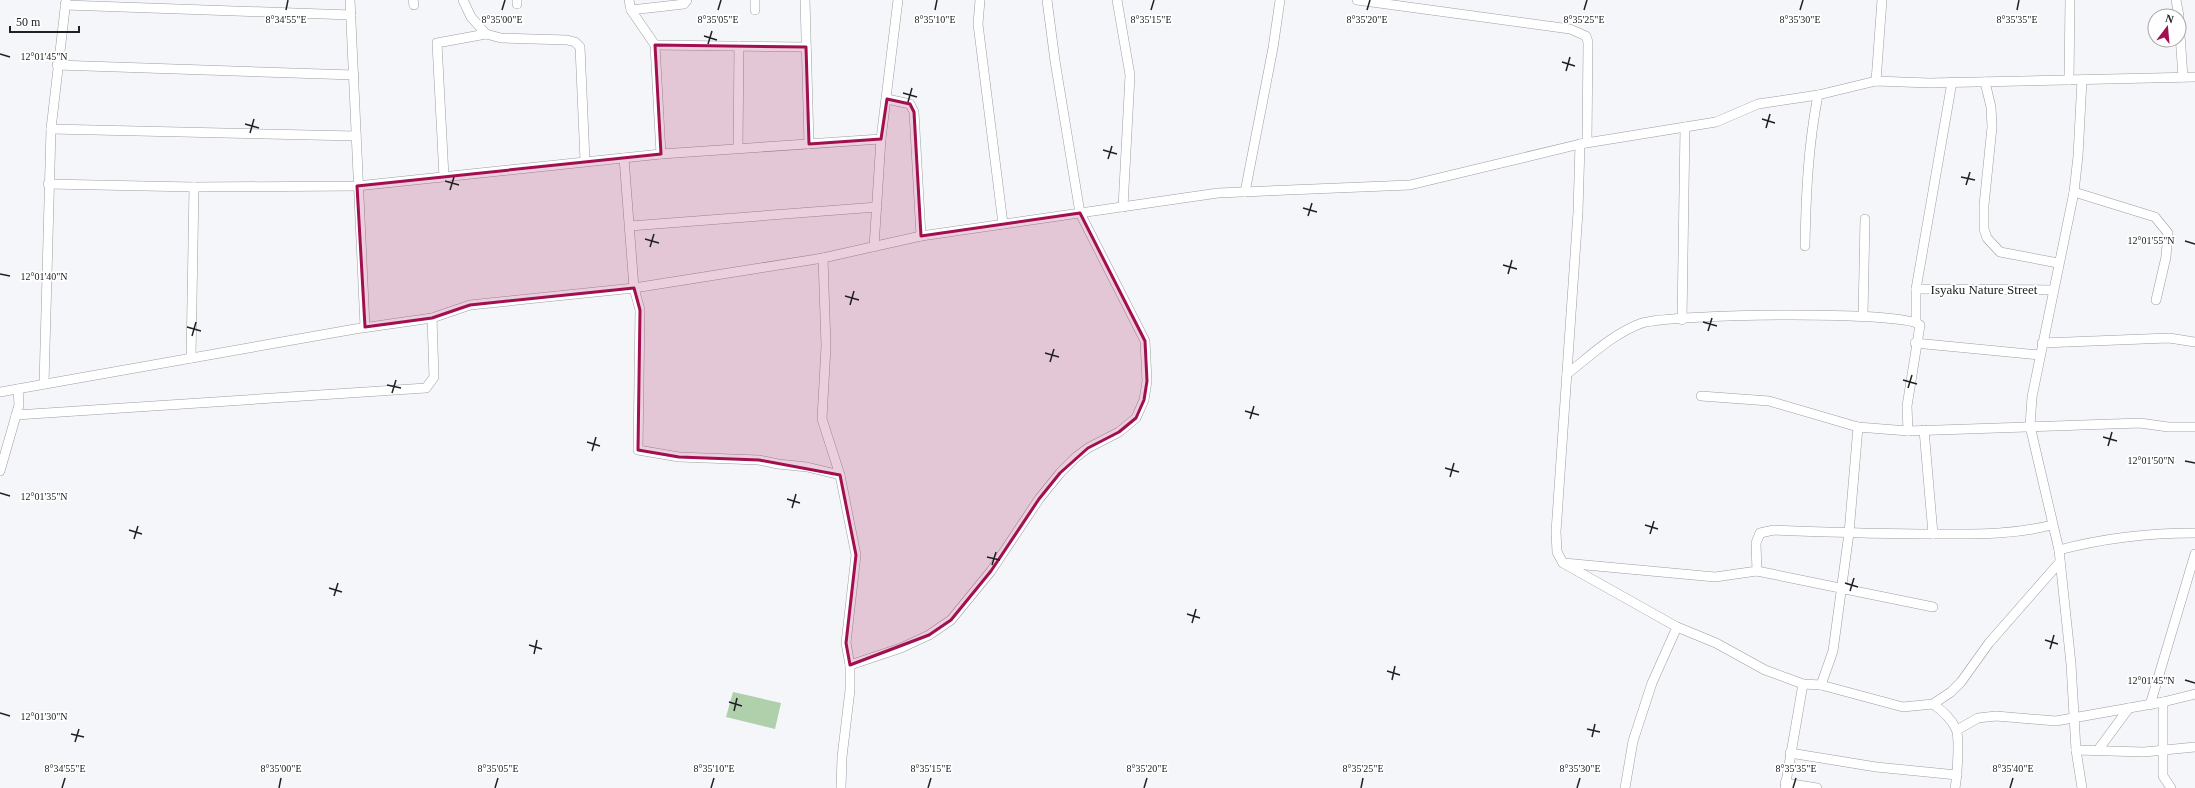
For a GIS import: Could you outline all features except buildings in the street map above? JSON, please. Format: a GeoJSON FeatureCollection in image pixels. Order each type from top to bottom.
{"type":"FeatureCollection","features":[{"type":"Feature","properties":{"kind":"street"},"geometry":{"type":"LineString","coordinates":[[350,0],[357,186],[365,327]]}},
{"type":"Feature","properties":{"kind":"street"},"geometry":{"type":"LineString","coordinates":[[463,0],[470,17],[486,34]]}},
{"type":"Feature","properties":{"kind":"street"},"geometry":{"type":"LineString","coordinates":[[629,0],[631,10],[655,45],[661,154]]}},
{"type":"Feature","properties":{"kind":"street"},"geometry":{"type":"LineString","coordinates":[[631,10],[684,4],[687,0]]}},
{"type":"Feature","properties":{"kind":"street"},"geometry":{"type":"LineString","coordinates":[[755,0],[755,10]]}},
{"type":"Feature","properties":{"kind":"street"},"geometry":{"type":"LineString","coordinates":[[805,0],[809,144]]}},
{"type":"Feature","properties":{"kind":"street"},"geometry":{"type":"LineString","coordinates":[[874,247],[881,139],[887,100],[898,0]]}},
{"type":"Feature","properties":{"kind":"street"},"geometry":{"type":"LineString","coordinates":[[980,0],[978,24],[1003,224]]}},
{"type":"Feature","properties":{"kind":"street"},"geometry":{"type":"LineString","coordinates":[[850,665],[901,648],[929,635],[951,620],[991,571],[1039,498],[1060,474],[1076,457],[1088,448],[1119,432],[1136,418],[1144,400],[1147,381],[1145,341],[1080,213],[1055,61],[1047,0]]}},
{"type":"Feature","properties":{"kind":"street"},"geometry":{"type":"LineString","coordinates":[[1117,0],[1130,75],[1122,207]]}},
{"type":"Feature","properties":{"kind":"street"},"geometry":{"type":"LineString","coordinates":[[1245,192],[1273,48],[1280,0]]}},
{"type":"Feature","properties":{"kind":"street"},"geometry":{"type":"LineString","coordinates":[[1357,0],[1570,29],[1586,36],[1588,42],[1583,143],[1556,532],[1557,552],[1563,563],[1677,627],[1716,643],[1766,670],[1803,684],[1821,685],[1903,707],[1933,704],[1961,682],[1989,643],[2060,562]]}},
{"type":"Feature","properties":{"kind":"street"},"geometry":{"type":"LineString","coordinates":[[1876,81],[1882,0]]}},
{"type":"Feature","properties":{"kind":"street"},"geometry":{"type":"LineString","coordinates":[[2069,80],[2070,0]]}},
{"type":"Feature","properties":{"kind":"street"},"geometry":{"type":"LineString","coordinates":[[44,384],[48,184],[51,129],[65,3],[351,15]]}},
{"type":"Feature","properties":{"kind":"street"},"geometry":{"type":"LineString","coordinates":[[444,177],[437,43],[486,34],[501,38],[567,40],[575,42],[580,47],[585,161]]}},
{"type":"Feature","properties":{"kind":"street"},"geometry":{"type":"LineString","coordinates":[[655,45],[806,47]]}},
{"type":"Feature","properties":{"kind":"street"},"geometry":{"type":"LineString","coordinates":[[738,148],[739,46]]}},
{"type":"Feature","properties":{"kind":"street"},"geometry":{"type":"LineString","coordinates":[[2181,48],[2184,77]]}},
{"type":"Feature","properties":{"kind":"street"},"geometry":{"type":"LineString","coordinates":[[57,65],[354,75]]}},
{"type":"Feature","properties":{"kind":"street"},"geometry":{"type":"LineString","coordinates":[[0,392],[365,327],[432,318],[470,305],[634,288],[823,258],[921,236],[1218,193],[1410,185],[1583,143],[1716,122],[1758,104],[1818,95],[1876,81],[1985,82],[2195,77]]}},
{"type":"Feature","properties":{"kind":"street"},"geometry":{"type":"LineString","coordinates":[[2082,80],[2078,156],[2074,192],[2042,343],[2032,397],[2030,426],[2059,550],[2071,664],[2076,750],[2082,788]]}},
{"type":"Feature","properties":{"kind":"street"},"geometry":{"type":"LineString","coordinates":[[1916,322],[1916,289],[1952,82]]}},
{"type":"Feature","properties":{"kind":"street"},"geometry":{"type":"LineString","coordinates":[[1985,82],[1991,107],[1992,127],[1984,205],[1984,229],[1987,238],[1990,244],[2000,252],[2058,263]]}},
{"type":"Feature","properties":{"kind":"street"},"geometry":{"type":"LineString","coordinates":[[1805,246],[1810,134],[1818,95]]}},
{"type":"Feature","properties":{"kind":"street"},"geometry":{"type":"LineString","coordinates":[[887,100],[910,104],[914,112],[921,236]]}},
{"type":"Feature","properties":{"kind":"street"},"geometry":{"type":"LineString","coordinates":[[1682,320],[1685,127]]}},
{"type":"Feature","properties":{"kind":"street"},"geometry":{"type":"LineString","coordinates":[[51,129],[356,136]]}},
{"type":"Feature","properties":{"kind":"street"},"geometry":{"type":"LineString","coordinates":[[48,184],[194,187],[357,186],[661,154],[881,139]]}},
{"type":"Feature","properties":{"kind":"street"},"geometry":{"type":"LineString","coordinates":[[624,158],[634,288],[640,310],[638,450],[679,457],[759,460],[807,467],[840,475]]}},
{"type":"Feature","properties":{"kind":"street"},"geometry":{"type":"LineString","coordinates":[[191,358],[194,187]]}},
{"type":"Feature","properties":{"kind":"street"},"geometry":{"type":"LineString","coordinates":[[2074,192],[2155,217],[2168,233],[2166,257],[2156,300]]}},
{"type":"Feature","properties":{"kind":"street"},"geometry":{"type":"LineString","coordinates":[[630,226],[877,207]]}},
{"type":"Feature","properties":{"kind":"street"},"geometry":{"type":"LineString","coordinates":[[1863,316],[1865,219]]}},
{"type":"Feature","properties":{"kind":"street"},"geometry":{"type":"LineString","coordinates":[[823,258],[826,346],[822,419],[840,475],[856,555],[846,643],[850,665],[850,690],[842,757],[841,788]]}},
{"type":"Feature","properties":{"kind":"street","name":"Isyaku Nature Street"},"geometry":{"type":"LineString","coordinates":[[1916,289],[2053,290]]}},
{"type":"Feature","properties":{"kind":"street"},"geometry":{"type":"LineString","coordinates":[[1567,374],[1626,330],[1644,323],[1739,316],[1863,316],[1902,319],[1916,322],[1920,325],[1907,406],[1908,431]]}},
{"type":"Feature","properties":{"kind":"street"},"geometry":{"type":"LineString","coordinates":[[16,415],[426,388],[434,377],[432,318]]}},
{"type":"Feature","properties":{"kind":"street"},"geometry":{"type":"LineString","coordinates":[[2042,343],[2169,338],[2195,342]]}},
{"type":"Feature","properties":{"kind":"street"},"geometry":{"type":"LineString","coordinates":[[1916,343],[2040,355]]}},
{"type":"Feature","properties":{"kind":"street"},"geometry":{"type":"LineString","coordinates":[[0,471],[19,405],[18,389]]}},
{"type":"Feature","properties":{"kind":"street"},"geometry":{"type":"LineString","coordinates":[[1701,396],[1769,401],[1858,427],[1908,431],[2140,423],[2168,427],[2195,426]]}},
{"type":"Feature","properties":{"kind":"street"},"geometry":{"type":"LineString","coordinates":[[1821,685],[1833,651],[1849,533],[1858,427]]}},
{"type":"Feature","properties":{"kind":"street"},"geometry":{"type":"LineString","coordinates":[[1924,430],[1933,534]]}},
{"type":"Feature","properties":{"kind":"street"},"geometry":{"type":"LineString","coordinates":[[1756,571],[1756,543],[1760,533],[1774,530],[1849,533],[2008,533],[2025,532],[2052,525]]}},
{"type":"Feature","properties":{"kind":"street"},"geometry":{"type":"LineString","coordinates":[[2059,550],[2118,537],[2158,533],[2195,533]]}},
{"type":"Feature","properties":{"kind":"street"},"geometry":{"type":"LineString","coordinates":[[2150,705],[2195,554]]}},
{"type":"Feature","properties":{"kind":"street"},"geometry":{"type":"LineString","coordinates":[[1563,563],[1715,577],[1756,571],[1933,607]]}},
{"type":"Feature","properties":{"kind":"street"},"geometry":{"type":"LineString","coordinates":[[1625,788],[1633,742],[1652,683],[1677,627]]}},
{"type":"Feature","properties":{"kind":"street"},"geometry":{"type":"LineString","coordinates":[[1803,684],[1785,786],[1817,788]]}},
{"type":"Feature","properties":{"kind":"street"},"geometry":{"type":"LineString","coordinates":[[1957,730],[1978,718],[1996,716],[2056,721],[2150,705],[2195,694]]}},
{"type":"Feature","properties":{"kind":"street"},"geometry":{"type":"LineString","coordinates":[[2163,702],[2163,776],[2171,788]]}},
{"type":"Feature","properties":{"kind":"street"},"geometry":{"type":"LineString","coordinates":[[1933,704],[1948,715],[1957,730],[1957,775],[1955,788]]}},
{"type":"Feature","properties":{"kind":"street"},"geometry":{"type":"LineString","coordinates":[[2098,750],[2129,708]]}},
{"type":"Feature","properties":{"kind":"street"},"geometry":{"type":"LineString","coordinates":[[2076,750],[2144,752],[2163,748],[2195,747]]}},
{"type":"Feature","properties":{"kind":"street"},"geometry":{"type":"LineString","coordinates":[[1790,753],[1876,767],[1957,775]]}},
{"type":"Feature","properties":{"kind":"highlighted area"},"geometry":{"type":"Polygon","coordinates":[[[655,45],[806,47],[809,144],[881,139],[887,99],[910,104],[914,112],[921,236],[1080,213],[1145,341],[1147,381],[1144,400],[1136,418],[1119,432],[1088,448],[1060,473],[1039,499],[991,571],[951,620],[929,635],[850,665],[846,643],[856,555],[840,475],[759,460],[679,457],[638,450],[640,310],[634,288],[470,305],[432,318],[365,327],[357,186],[661,154],[655,45]]]}},
{"type":"Feature","properties":{"kind":"green space"},"geometry":{"type":"Polygon","coordinates":[[[733,692],[781,703],[775,729],[726,717],[733,692]]]}}]}
